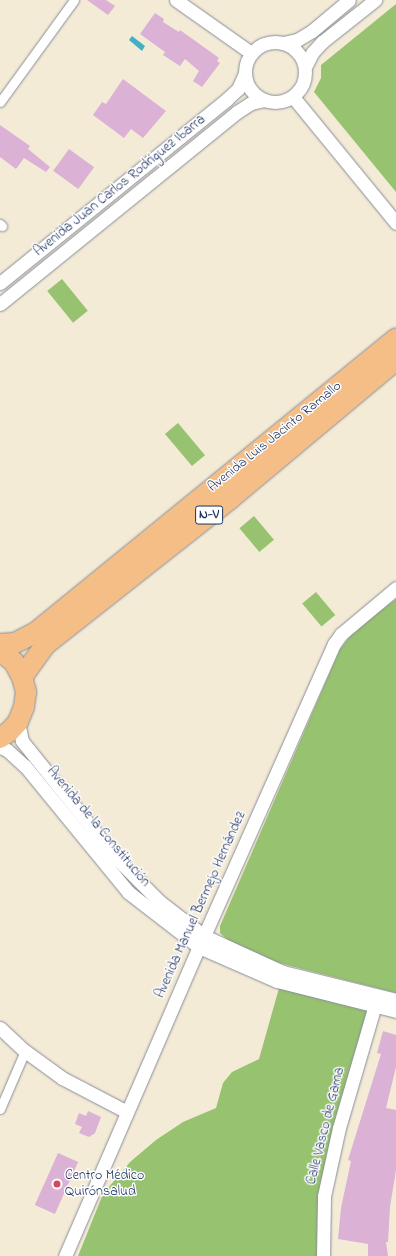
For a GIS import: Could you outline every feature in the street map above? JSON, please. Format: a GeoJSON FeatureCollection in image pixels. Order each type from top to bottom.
{"type":"FeatureCollection","features":[{"type":"Feature","properties":{"kind":"main road","name":"Avenida Luis Jacinto Ramallo"},"geometry":{"type":"LineString","coordinates":[[0,644],[15,643],[35,633],[396,339]]}},
{"type":"Feature","properties":{"kind":"main road","name":"Avenida Luis Jacinto Ramallo"},"geometry":{"type":"LineString","coordinates":[[22,677],[45,645],[272,464],[396,360]]}},
{"type":"Feature","properties":{"kind":"main road"},"geometry":{"type":"LineString","coordinates":[[0,651],[14,662],[22,677],[26,692],[24,707],[18,722],[0,738]]}},
{"type":"Feature","properties":{"kind":"street"},"geometry":{"type":"LineString","coordinates":[[0,102],[74,0]]}},
{"type":"Feature","properties":{"kind":"street"},"geometry":{"type":"LineString","coordinates":[[176,0],[251,53]]}},
{"type":"Feature","properties":{"kind":"street"},"geometry":{"type":"LineString","coordinates":[[349,0],[312,31],[297,40],[284,43],[273,42],[261,45],[251,53],[246,64],[245,73],[247,84],[252,92],[264,100],[276,102],[293,97],[304,83],[305,66],[312,53],[322,42],[374,0]]}},
{"type":"Feature","properties":{"kind":"street"},"geometry":{"type":"LineString","coordinates":[[284,43],[298,52],[305,66]]}},
{"type":"Feature","properties":{"kind":"street","name":"Avenida Juan Carlos Rodríguez Ibarra"},"geometry":{"type":"LineString","coordinates":[[0,283],[226,100],[238,89],[245,73]]}},
{"type":"Feature","properties":{"kind":"street"},"geometry":{"type":"LineString","coordinates":[[293,97],[396,223]]}},
{"type":"Feature","properties":{"kind":"street","name":"Avenida Juan Carlos Rodríguez Ibarra"},"geometry":{"type":"LineString","coordinates":[[0,304],[237,112],[251,103],[264,100]]}},
{"type":"Feature","properties":{"kind":"street","name":"Avenida Manuel Bermejo Hernández"},"geometry":{"type":"LineString","coordinates":[[65,1256],[334,644],[342,634],[396,588]]}},
{"type":"Feature","properties":{"kind":"street","name":"Avenida de la Constitución"},"geometry":{"type":"LineString","coordinates":[[18,722],[22,741],[116,858],[202,942],[283,972],[396,1000]]}},
{"type":"Feature","properties":{"kind":"street","name":"Avenida de la Constitución"},"geometry":{"type":"LineString","coordinates":[[0,746],[7,750],[25,766],[128,892],[202,942],[276,981],[396,1011]]}},
{"type":"Feature","properties":{"kind":"street","name":"Calle Vasco de Gama"},"geometry":{"type":"LineString","coordinates":[[323,1256],[324,1196],[339,1128],[375,1005]]}},
{"type":"Feature","properties":{"kind":"street"},"geometry":{"type":"LineString","coordinates":[[0,1028],[25,1051],[62,1078],[127,1112]]}},
{"type":"Feature","properties":{"kind":"street"},"geometry":{"type":"LineString","coordinates":[[0,1109],[25,1051]]}},
{"type":"Feature","properties":{"kind":"green space"},"geometry":{"type":"Polygon","coordinates":[[[396,4],[396,192],[314,92],[321,78],[321,65],[396,4]]]}},
{"type":"Feature","properties":{"kind":"green space"},"geometry":{"type":"Polygon","coordinates":[[[62,279],[88,311],[73,323],[47,291],[62,279]]]}},
{"type":"Feature","properties":{"kind":"green space"},"geometry":{"type":"Polygon","coordinates":[[[178,423],[205,455],[192,466],[165,434],[178,423]]]}},
{"type":"Feature","properties":{"kind":"green space"},"geometry":{"type":"Polygon","coordinates":[[[254,516],[274,540],[259,552],[239,528],[254,516]]]}},
{"type":"Feature","properties":{"kind":"green space"},"geometry":{"type":"Polygon","coordinates":[[[316,592],[335,615],[321,627],[302,604],[316,592]]]}},
{"type":"Feature","properties":{"kind":"green space"},"geometry":{"type":"Polygon","coordinates":[[[396,599],[396,993],[279,963],[230,942],[220,933],[220,926],[340,649],[355,630],[396,599]]]}},
{"type":"Feature","properties":{"kind":"green space"},"geometry":{"type":"Polygon","coordinates":[[[279,988],[368,1010],[318,1256],[78,1256],[103,1194],[130,1162],[156,1140],[183,1122],[216,1108],[223,1083],[232,1072],[259,1059],[279,988]]]}},
{"type":"Feature","properties":{"kind":"water"},"geometry":{"type":"Polygon","coordinates":[[[132,36],[145,46],[142,51],[129,40],[132,36]]]}},
{"type":"Feature","properties":{"kind":"building"},"geometry":{"type":"Polygon","coordinates":[[[87,0],[106,0],[115,6],[108,15],[87,0]]]}},
{"type":"Feature","properties":{"kind":"building"},"geometry":{"type":"Polygon","coordinates":[[[155,13],[164,19],[163,22],[179,32],[180,30],[219,58],[217,61],[220,63],[202,87],[193,81],[199,71],[185,59],[180,66],[163,55],[165,52],[140,34],[155,13]]]}},
{"type":"Feature","properties":{"kind":"building"},"geometry":{"type":"Polygon","coordinates":[[[123,79],[166,111],[143,138],[131,129],[124,138],[93,115],[102,102],[106,104],[123,79]]]}},
{"type":"Feature","properties":{"kind":"building"},"geometry":{"type":"Polygon","coordinates":[[[0,125],[30,146],[28,149],[50,167],[46,172],[24,158],[16,169],[0,157],[0,125]]]}},
{"type":"Feature","properties":{"kind":"building"},"geometry":{"type":"Polygon","coordinates":[[[69,149],[94,167],[78,189],[53,171],[69,149]]]}},
{"type":"Feature","properties":{"kind":"building"},"geometry":{"type":"Polygon","coordinates":[[[383,1031],[396,1035],[396,1067],[386,1108],[396,1110],[396,1170],[390,1207],[388,1242],[386,1242],[388,1256],[368,1256],[368,1244],[338,1239],[341,1208],[351,1161],[348,1160],[381,1054],[377,1053],[383,1031]]]}},
{"type":"Feature","properties":{"kind":"building"},"geometry":{"type":"Polygon","coordinates":[[[88,1111],[101,1117],[95,1133],[89,1137],[79,1133],[82,1127],[75,1124],[79,1113],[86,1116],[88,1111]]]}},
{"type":"Feature","properties":{"kind":"building","name":"Centro Médico Quirónsalud"},"geometry":{"type":"Polygon","coordinates":[[[58,1153],[78,1162],[55,1214],[35,1205],[58,1153]]]}},
{"type":"Feature","properties":{"kind":"place","name":"Centro Médico Quirónsalud"},"geometry":{"type":"Point","coordinates":[57,1184]}}]}
